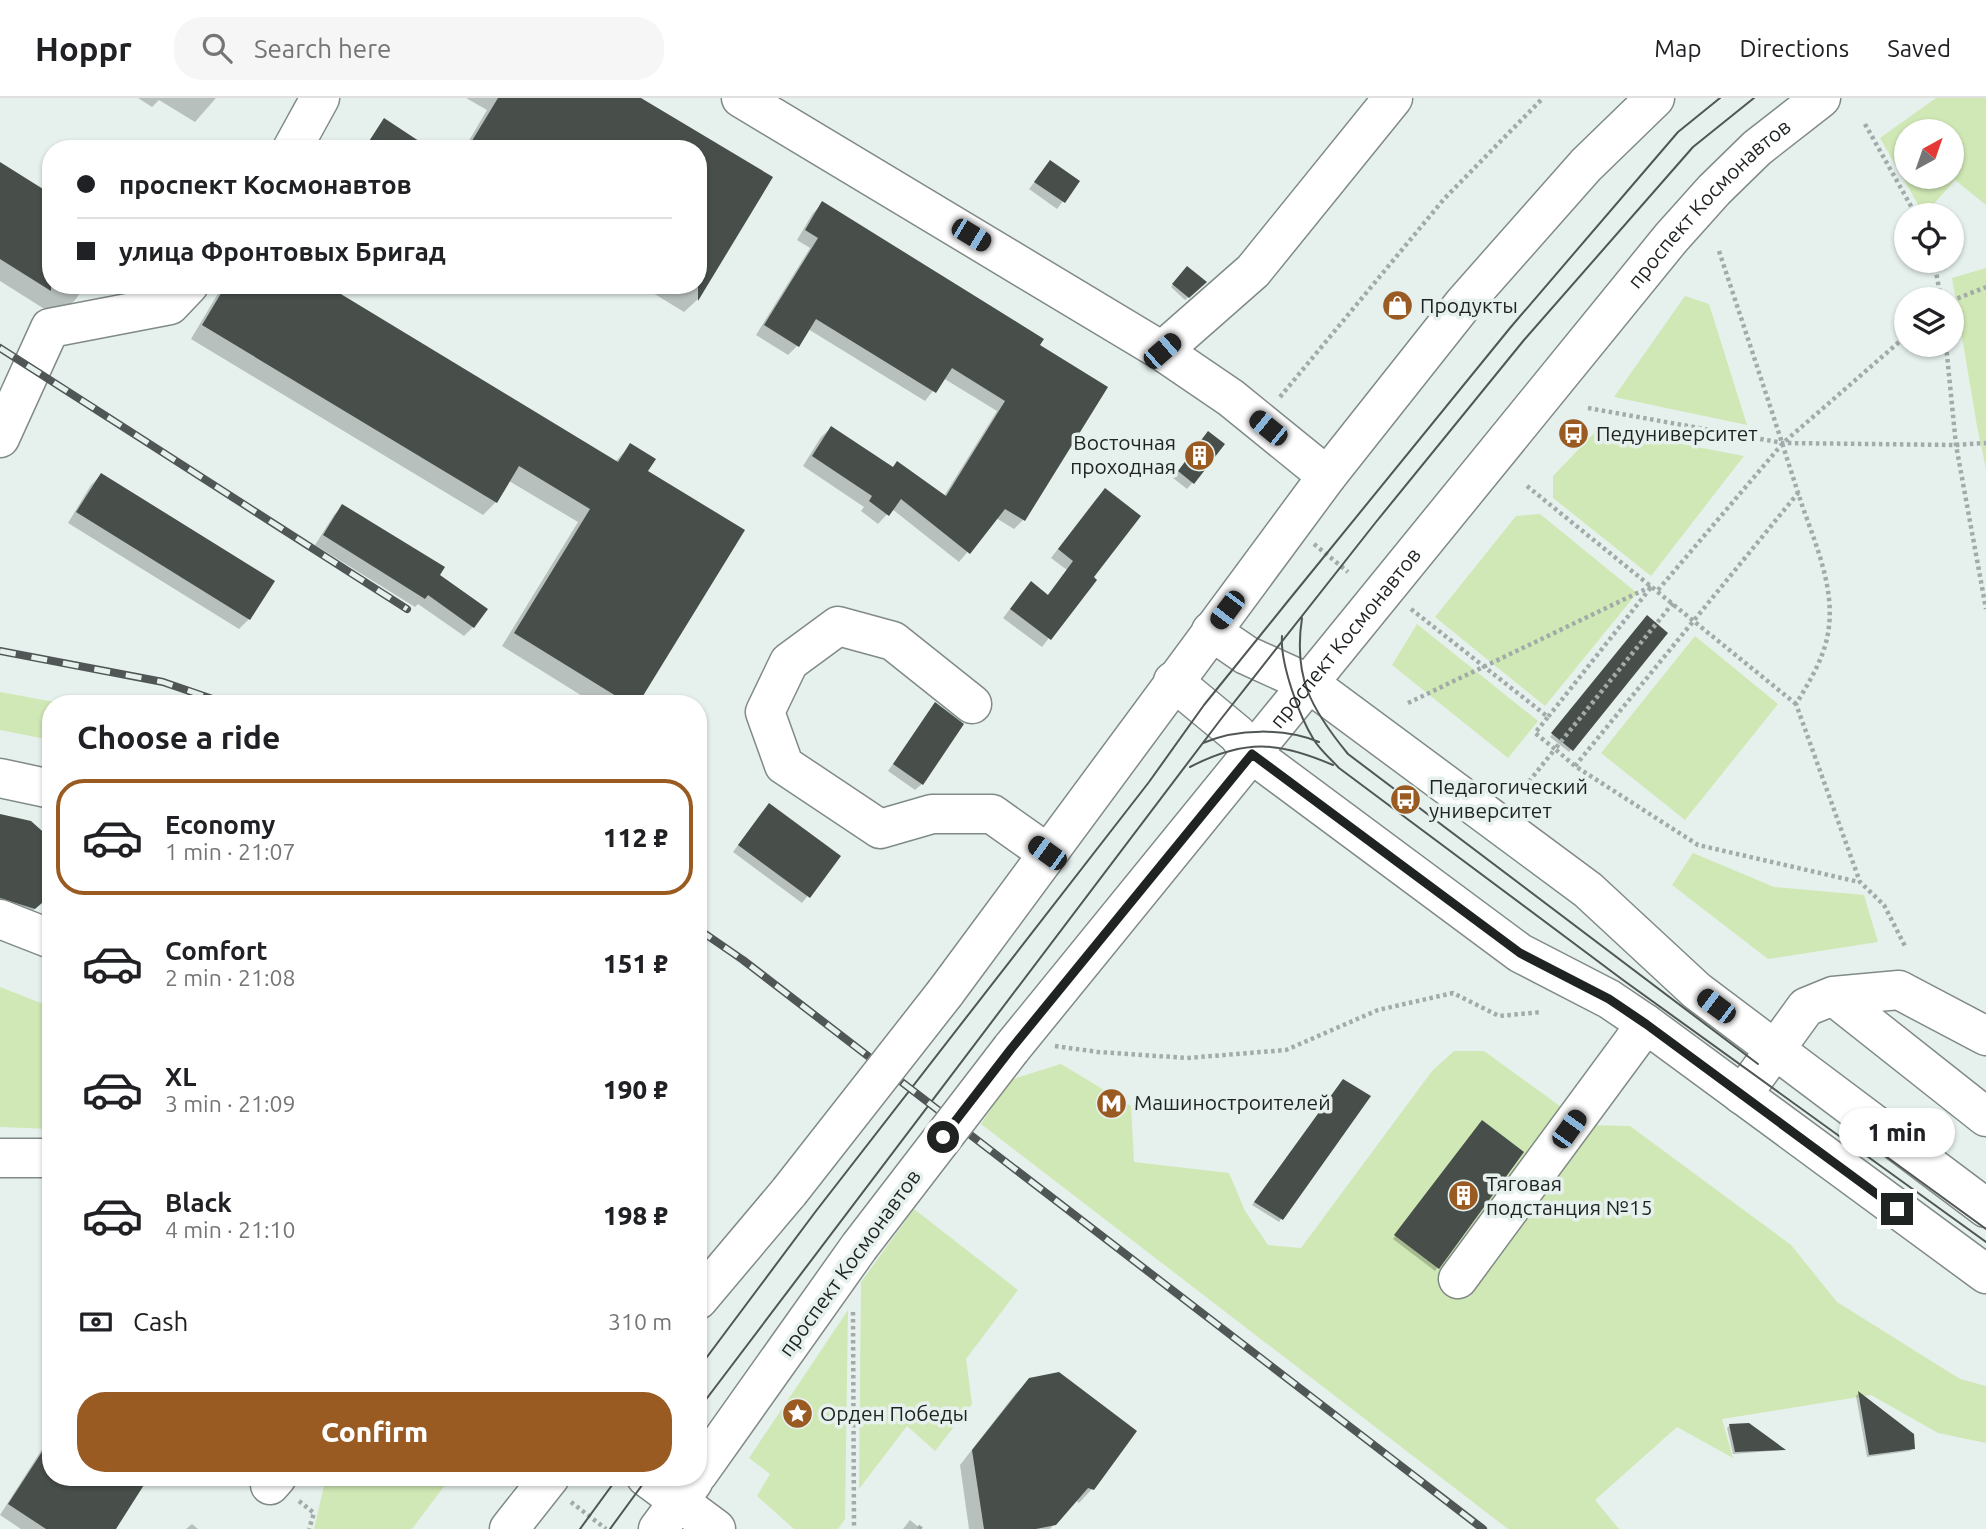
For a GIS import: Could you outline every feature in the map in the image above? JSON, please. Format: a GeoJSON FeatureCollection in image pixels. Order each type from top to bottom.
{"type":"FeatureCollection","features":[{"type":"Feature","properties":{"kind":"main road"},"geometry":{"type":"LineString","coordinates":[[297,140],[320,98]]}},
{"type":"Feature","properties":{"kind":"main road"},"geometry":{"type":"LineString","coordinates":[[741,98],[1162,351],[1231,398],[1327,476]]}},
{"type":"Feature","properties":{"kind":"main road"},"geometry":{"type":"LineString","coordinates":[[1162,351],[1253,271],[1393,98]]}},
{"type":"Feature","properties":{"kind":"main road"},"geometry":{"type":"LineString","coordinates":[[707,1289],[789,1192],[945,993],[1327,476],[1464,303],[1586,165],[1655,98]]}},
{"type":"Feature","properties":{"kind":"main road","name":"проспект Космонавтов"},"geometry":{"type":"LineString","coordinates":[[707,1461],[859,1247],[1011,1049],[1671,238],[1757,148],[1821,98]]}},
{"type":"Feature","properties":{"kind":"main road"},"geometry":{"type":"LineString","coordinates":[[0,438],[50,328],[170,304],[180,294]]}},
{"type":"Feature","properties":{"kind":"main road"},"geometry":{"type":"LineString","coordinates":[[972,704],[893,642],[838,626],[789,662],[765,712],[784,765],[880,829],[932,814],[992,814],[1047,853]]}},
{"type":"Feature","properties":{"kind":"main road"},"geometry":{"type":"LineString","coordinates":[[1211,631],[1246,655],[1310,684],[1588,890],[1697,991],[1986,1208]]}},
{"type":"Feature","properties":{"kind":"main road"},"geometry":{"type":"LineString","coordinates":[[1173,681],[1237,734],[1252,754],[1520,953],[1609,999],[1646,1024],[1986,1274]]}},
{"type":"Feature","properties":{"kind":"main road"},"geometry":{"type":"LineString","coordinates":[[0,778],[42,787]]}},
{"type":"Feature","properties":{"kind":"main road"},"geometry":{"type":"LineString","coordinates":[[0,919],[42,935]]}},
{"type":"Feature","properties":{"kind":"main road"},"geometry":{"type":"LineString","coordinates":[[1742,1095],[1806,1007],[1833,996],[1899,990],[1986,1036]]}},
{"type":"Feature","properties":{"kind":"main road"},"geometry":{"type":"LineString","coordinates":[[1833,996],[1986,1117]]}},
{"type":"Feature","properties":{"kind":"main road"},"geometry":{"type":"LineString","coordinates":[[1458,1279],[1646,1024]]}},
{"type":"Feature","properties":{"kind":"main road"},"geometry":{"type":"LineString","coordinates":[[0,1158],[42,1158]]}},
{"type":"Feature","properties":{"kind":"main road"},"geometry":{"type":"LineString","coordinates":[[509,1529],[543,1486]]}},
{"type":"Feature","properties":{"kind":"main road"},"geometry":{"type":"LineString","coordinates":[[664,1486],[683,1495],[716,1529]]}},
{"type":"Feature","properties":{"kind":"path"},"geometry":{"type":"LineString","coordinates":[[1279,397],[1444,199],[1543,98]]}},
{"type":"Feature","properties":{"kind":"path"},"geometry":{"type":"LineString","coordinates":[[1865,124],[1909,203]]}},
{"type":"Feature","properties":{"kind":"path"},"geometry":{"type":"LineString","coordinates":[[1719,251],[1824,572],[1829,600],[1825,649],[1797,704]]}},
{"type":"Feature","properties":{"kind":"path"},"geometry":{"type":"LineString","coordinates":[[1964,296],[1986,287]]}},
{"type":"Feature","properties":{"kind":"path"},"geometry":{"type":"LineString","coordinates":[[1658,590],[1783,443],[1894,346]]}},
{"type":"Feature","properties":{"kind":"path"},"geometry":{"type":"LineString","coordinates":[[1947,357],[1956,445],[1986,609]]}},
{"type":"Feature","properties":{"kind":"path"},"geometry":{"type":"LineString","coordinates":[[1588,408],[1783,443],[1986,443]]}},
{"type":"Feature","properties":{"kind":"path"},"geometry":{"type":"LineString","coordinates":[[1527,486],[1797,704],[1860,882],[1884,905],[1906,948]]}},
{"type":"Feature","properties":{"kind":"path"},"geometry":{"type":"LineString","coordinates":[[1575,766],[1798,492]]}},
{"type":"Feature","properties":{"kind":"path"},"geometry":{"type":"LineString","coordinates":[[1310,541],[1348,572]]}},
{"type":"Feature","properties":{"kind":"path"},"geometry":{"type":"LineString","coordinates":[[1408,703],[1653,586]]}},
{"type":"Feature","properties":{"kind":"path"},"geometry":{"type":"LineString","coordinates":[[1653,586],[1535,733],[1575,766],[1698,845],[1860,882]]}},
{"type":"Feature","properties":{"kind":"path"},"geometry":{"type":"LineString","coordinates":[[1523,789],[1673,603]]}},
{"type":"Feature","properties":{"kind":"path"},"geometry":{"type":"LineString","coordinates":[[1408,606],[1548,718]]}},
{"type":"Feature","properties":{"kind":"path"},"geometry":{"type":"LineString","coordinates":[[1050,1045],[1098,1052],[1187,1058],[1286,1050],[1378,1010],[1453,993],[1499,1016],[1542,1012]]}},
{"type":"Feature","properties":{"kind":"path"},"geometry":{"type":"LineString","coordinates":[[853,1306],[854,1529]]}},
{"type":"Feature","properties":{"kind":"green space"},"geometry":{"type":"Polygon","coordinates":[[[1936,98],[1986,98],[1986,205],[1964,187],[1964,119],[1907,119],[1936,98]]]}},
{"type":"Feature","properties":{"kind":"green space"},"geometry":{"type":"Polygon","coordinates":[[[1894,128],[1894,162],[1880,138],[1894,128]]]}},
{"type":"Feature","properties":{"kind":"green space"},"geometry":{"type":"Polygon","coordinates":[[[1909,189],[1947,189],[1935,203],[1917,203],[1909,189]]]}},
{"type":"Feature","properties":{"kind":"green space"},"geometry":{"type":"Polygon","coordinates":[[[1986,268],[1986,469],[1964,349],[1964,287],[1954,287],[1952,278],[1986,268]]]}},
{"type":"Feature","properties":{"kind":"green space"},"geometry":{"type":"Polygon","coordinates":[[[1685,296],[1709,304],[1747,425],[1614,397],[1685,296]]]}},
{"type":"Feature","properties":{"kind":"green space"},"geometry":{"type":"Polygon","coordinates":[[[1599,428],[1744,456],[1651,576],[1553,498],[1553,476],[1599,428]]]}},
{"type":"Feature","properties":{"kind":"green space"},"geometry":{"type":"Polygon","coordinates":[[[1540,514],[1637,593],[1545,706],[1435,617],[1516,516],[1540,514]]]}},
{"type":"Feature","properties":{"kind":"green space"},"geometry":{"type":"Polygon","coordinates":[[[1417,624],[1538,721],[1508,758],[1392,665],[1417,624]]]}},
{"type":"Feature","properties":{"kind":"green space"},"geometry":{"type":"Polygon","coordinates":[[[1695,636],[1778,704],[1685,820],[1601,753],[1695,636]]]}},
{"type":"Feature","properties":{"kind":"green space"},"geometry":{"type":"Polygon","coordinates":[[[0,692],[42,700],[42,738],[0,730],[0,692]]]}},
{"type":"Feature","properties":{"kind":"green space"},"geometry":{"type":"Polygon","coordinates":[[[1693,853],[1774,887],[1864,895],[1878,942],[1768,959],[1672,885],[1693,853]]]}},
{"type":"Feature","properties":{"kind":"green space"},"geometry":{"type":"Polygon","coordinates":[[[0,987],[42,1003],[42,1129],[0,1127],[0,987]]]}},
{"type":"Feature","properties":{"kind":"green space"},"geometry":{"type":"Polygon","coordinates":[[[1454,1051],[1484,1051],[1586,1125],[1630,1126],[1791,1245],[1837,1302],[1960,1379],[1986,1386],[1986,1443],[1938,1433],[1871,1395],[1722,1419],[1733,1458],[1677,1427],[1595,1500],[1619,1529],[1508,1529],[981,1124],[1010,1080],[1061,1064],[1131,1106],[1134,1162],[1229,1173],[1245,1211],[1268,1245],[1301,1248],[1432,1071],[1454,1051]]]}},
{"type":"Feature","properties":{"kind":"green space"},"geometry":{"type":"Polygon","coordinates":[[[914,1209],[1018,1290],[966,1359],[972,1404],[935,1451],[907,1426],[859,1489],[861,1282],[914,1209]]]}},
{"type":"Feature","properties":{"kind":"green space"},"geometry":{"type":"Polygon","coordinates":[[[848,1310],[845,1519],[838,1529],[794,1529],[757,1496],[770,1474],[749,1458],[848,1310]]]}},
{"type":"Feature","properties":{"kind":"green space"},"geometry":{"type":"Polygon","coordinates":[[[324,1486],[444,1486],[412,1529],[314,1529],[324,1486]]]}},
{"type":"Feature","properties":{"kind":"building"},"geometry":{"type":"Polygon","coordinates":[[[498,98],[641,98],[773,177],[707,286],[707,140],[472,140],[498,98]]]}},
{"type":"Feature","properties":{"kind":"building"},"geometry":{"type":"Polygon","coordinates":[[[384,118],[417,140],[370,140],[384,118]]]}},
{"type":"Feature","properties":{"kind":"building"},"geometry":{"type":"Polygon","coordinates":[[[1050,160],[1080,181],[1065,203],[1034,182],[1050,160]]]}},
{"type":"Feature","properties":{"kind":"building"},"geometry":{"type":"Polygon","coordinates":[[[0,162],[42,188],[42,285],[0,259],[0,162]]]}},
{"type":"Feature","properties":{"kind":"building"},"geometry":{"type":"Polygon","coordinates":[[[822,201],[1044,339],[1040,345],[1108,387],[1025,521],[1005,509],[970,554],[901,499],[889,516],[869,501],[872,496],[812,456],[831,426],[893,467],[897,461],[946,496],[1005,401],[952,368],[936,393],[816,319],[799,347],[764,325],[818,238],[805,230],[822,201]]]}},
{"type":"Feature","properties":{"kind":"building"},"geometry":{"type":"Polygon","coordinates":[[[1187,266],[1207,282],[1189,298],[1172,284],[1187,266]]]}},
{"type":"Feature","properties":{"kind":"building"},"geometry":{"type":"Polygon","coordinates":[[[221,294],[341,294],[618,462],[630,443],[656,459],[648,471],[745,530],[644,695],[614,695],[514,633],[590,509],[519,466],[497,503],[202,325],[221,294]]]}},
{"type":"Feature","properties":{"kind":"building","name":"Восточная проходная"},"geometry":{"type":"Polygon","coordinates":[[[1208,431],[1225,444],[1194,484],[1178,471],[1208,431]]]}},
{"type":"Feature","properties":{"kind":"building"},"geometry":{"type":"Polygon","coordinates":[[[101,473],[275,581],[250,620],[76,512],[101,473]]]}},
{"type":"Feature","properties":{"kind":"building"},"geometry":{"type":"Polygon","coordinates":[[[1105,488],[1141,516],[1094,577],[1097,580],[1051,640],[1010,609],[1031,581],[1048,595],[1073,561],[1058,549],[1105,488]]]}},
{"type":"Feature","properties":{"kind":"building"},"geometry":{"type":"Polygon","coordinates":[[[342,504],[445,567],[440,575],[488,609],[474,628],[428,595],[425,599],[323,535],[342,504]]]}},
{"type":"Feature","properties":{"kind":"building"},"geometry":{"type":"Polygon","coordinates":[[[1647,615],[1668,633],[1573,751],[1551,733],[1647,615]]]}},
{"type":"Feature","properties":{"kind":"building"},"geometry":{"type":"Polygon","coordinates":[[[935,702],[964,724],[923,785],[893,764],[935,702]]]}},
{"type":"Feature","properties":{"kind":"building"},"geometry":{"type":"Polygon","coordinates":[[[769,803],[841,856],[810,898],[738,845],[769,803]]]}},
{"type":"Feature","properties":{"kind":"building"},"geometry":{"type":"Polygon","coordinates":[[[0,814],[31,821],[42,831],[42,903],[35,909],[0,898],[0,814]]]}},
{"type":"Feature","properties":{"kind":"building"},"geometry":{"type":"Polygon","coordinates":[[[1343,1079],[1371,1096],[1283,1220],[1254,1202],[1343,1079]]]}},
{"type":"Feature","properties":{"kind":"building","name":"Тяговая подстанция №15"},"geometry":{"type":"Polygon","coordinates":[[[1482,1120],[1524,1152],[1439,1269],[1394,1235],[1482,1120]]]}},
{"type":"Feature","properties":{"kind":"building"},"geometry":{"type":"Polygon","coordinates":[[[1059,1372],[1137,1431],[1094,1490],[1088,1488],[1056,1525],[1036,1529],[984,1529],[972,1450],[1029,1378],[1059,1372]]]}},
{"type":"Feature","properties":{"kind":"building"},"geometry":{"type":"Polygon","coordinates":[[[1858,1391],[1914,1434],[1915,1449],[1869,1455],[1858,1391]]]}},
{"type":"Feature","properties":{"kind":"building"},"geometry":{"type":"Polygon","coordinates":[[[1749,1423],[1786,1450],[1735,1452],[1729,1424],[1749,1423]]]}},
{"type":"Feature","properties":{"kind":"building"},"geometry":{"type":"Polygon","coordinates":[[[42,1452],[42,1486],[143,1486],[116,1529],[46,1529],[8,1504],[42,1452]]]}},
{"type":"Feature","properties":{"kind":"tram line"},"geometry":{"type":"LineString","coordinates":[[707,1357],[816,1211],[1149,782],[1204,705],[1510,328],[1678,132],[1720,98]]}},
{"type":"Feature","properties":{"kind":"tram line"},"geometry":{"type":"LineString","coordinates":[[707,1398],[1221,719],[1376,522],[1524,340],[1693,147],[1754,98]]}},
{"type":"Feature","properties":{"kind":"tram line"},"geometry":{"type":"LineString","coordinates":[[1302,618],[1300,658],[1308,691],[1324,722],[1348,754],[1758,1064]]}},
{"type":"Feature","properties":{"kind":"tram line"},"geometry":{"type":"LineString","coordinates":[[1282,636],[1287,674],[1302,717],[1316,744],[1339,768],[1623,980],[1986,1242]]}},
{"type":"Feature","properties":{"kind":"tram line"},"geometry":{"type":"LineString","coordinates":[[1203,743],[1246,732],[1291,734],[1319,742]]}},
{"type":"Feature","properties":{"kind":"tram line"},"geometry":{"type":"LineString","coordinates":[[1190,767],[1227,752],[1261,747],[1295,751],[1333,765]]}},
{"type":"Feature","properties":{"kind":"tram line"},"geometry":{"type":"LineString","coordinates":[[1869,1144],[1986,1229]]}},
{"type":"Feature","properties":{"kind":"tram line"},"geometry":{"type":"LineString","coordinates":[[580,1529],[611,1486]]}},
{"type":"Feature","properties":{"kind":"tram line"},"geometry":{"type":"LineString","coordinates":[[610,1529],[641,1486]]}},
{"type":"Feature","properties":{"kind":"railway"},"geometry":{"type":"LineString","coordinates":[[0,348],[407,609]]}},
{"type":"Feature","properties":{"kind":"railway"},"geometry":{"type":"LineString","coordinates":[[0,651],[163,682],[201,695]]}},
{"type":"Feature","properties":{"kind":"railway"},"geometry":{"type":"LineString","coordinates":[[707,935],[743,960],[1483,1529]]}},
{"type":"Feature","properties":{"kind":"place","name":"Продукты"},"geometry":{"type":"Point","coordinates":[1397,306]}},
{"type":"Feature","properties":{"kind":"place","name":"Педуниверситет"},"geometry":{"type":"Point","coordinates":[1573,434]}},
{"type":"Feature","properties":{"kind":"place","name":"Восточная проходная"},"geometry":{"type":"Point","coordinates":[1199,455]}},
{"type":"Feature","properties":{"kind":"place","name":"Педагогический университет"},"geometry":{"type":"Point","coordinates":[1406,799]}},
{"type":"Feature","properties":{"kind":"place","name":"Машиностроителей"},"geometry":{"type":"Point","coordinates":[1111,1103]}},
{"type":"Feature","properties":{"kind":"place","name":"Тяговая подстанция №15"},"geometry":{"type":"Point","coordinates":[1463,1196]}},
{"type":"Feature","properties":{"kind":"place","name":"Орден Победы"},"geometry":{"type":"Point","coordinates":[797,1414]}},
{"type":"Feature","properties":{"kind":"route"},"geometry":{"type":"LineString","coordinates":[[943,1137],[1011,1049],[1252,754],[1520,953],[1609,999],[1646,1024],[1897,1209]]}}]}
